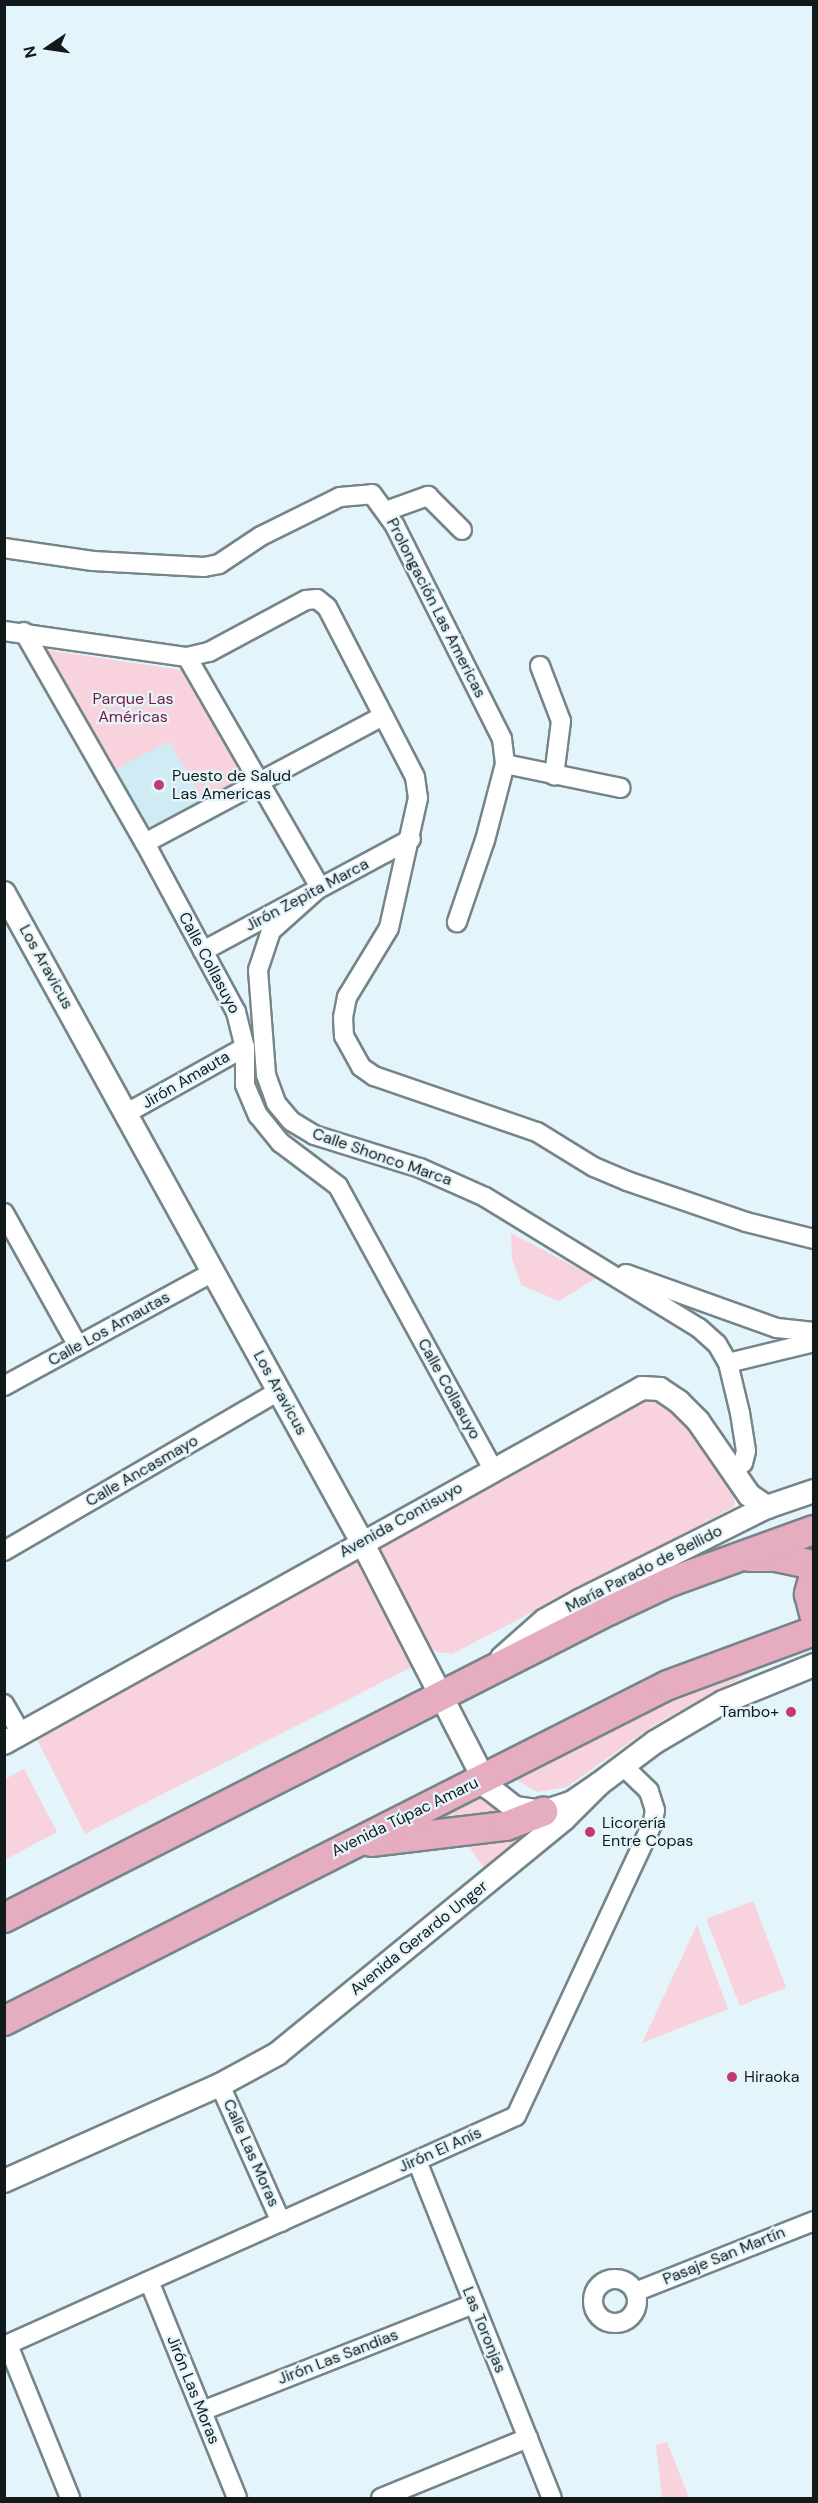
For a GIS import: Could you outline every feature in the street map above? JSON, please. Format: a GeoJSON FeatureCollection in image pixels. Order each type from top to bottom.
{"type":"FeatureCollection","features":[{"type":"Feature","properties":{"kind":"main road"},"geometry":{"type":"LineString","coordinates":[[4,1918],[442,1694],[660,1587],[813,1530]]}},
{"type":"Feature","properties":{"kind":"main road"},"geometry":{"type":"LineString","coordinates":[[733,1558],[776,1557],[813,1565]]}},
{"type":"Feature","properties":{"kind":"main road"},"geometry":{"type":"LineString","coordinates":[[813,1575],[809,1594],[813,1614]]}},
{"type":"Feature","properties":{"kind":"main road","name":"Avenida Túpac Amaru"},"geometry":{"type":"LineString","coordinates":[[4,2021],[668,1685],[813,1630]]}},
{"type":"Feature","properties":{"kind":"main road"},"geometry":{"type":"LineString","coordinates":[[346,1847],[506,1826],[543,1812]]}},
{"type":"Feature","properties":{"kind":"street","name":"Prolongación Las Americas"},"geometry":{"type":"LineString","coordinates":[[4,548],[93,561],[204,567],[219,564],[261,536],[340,497],[372,494],[386,511],[469,666],[502,740],[505,764],[485,840],[457,922]]}},
{"type":"Feature","properties":{"kind":"street"},"geometry":{"type":"LineString","coordinates":[[386,511],[428,496],[462,530]]}},
{"type":"Feature","properties":{"kind":"street"},"geometry":{"type":"LineString","coordinates":[[4,631],[24,632],[187,657],[209,652],[306,600],[317,599],[327,607],[415,777],[418,798],[411,839],[389,928],[345,1007],[344,1036],[360,1066],[374,1076],[537,1131],[594,1167],[627,1181],[746,1222],[813,1239]]}},
{"type":"Feature","properties":{"kind":"street","name":"Calle Collasuyo"},"geometry":{"type":"LineString","coordinates":[[24,632],[145,843],[236,1012],[245,1047],[245,1085],[258,1115],[281,1143],[338,1185],[493,1469]]}},
{"type":"Feature","properties":{"kind":"street"},"geometry":{"type":"LineString","coordinates":[[187,657],[320,887]]}},
{"type":"Feature","properties":{"kind":"street"},"geometry":{"type":"LineString","coordinates":[[540,666],[561,721],[554,776]]}},
{"type":"Feature","properties":{"kind":"street"},"geometry":{"type":"LineString","coordinates":[[145,843],[383,716]]}},
{"type":"Feature","properties":{"kind":"street"},"geometry":{"type":"LineString","coordinates":[[505,764],[554,776],[621,788]]}},
{"type":"Feature","properties":{"kind":"street","name":"Jirón Zepita Marca"},"geometry":{"type":"LineString","coordinates":[[203,951],[411,839]]}},
{"type":"Feature","properties":{"kind":"street","name":"Calle Shonco Marca"},"geometry":{"type":"LineString","coordinates":[[320,887],[271,932],[258,970],[266,1075],[283,1114],[314,1135],[453,1181],[591,1261],[699,1328],[717,1344],[728,1363],[746,1445],[744,1462],[734,1470]]}},
{"type":"Feature","properties":{"kind":"street","name":"Los Aravicus"},"geometry":{"type":"LineString","coordinates":[[4,892],[128,1113],[362,1542],[442,1694],[483,1779],[500,1799],[515,1808],[543,1812],[571,1803],[599,1784]]}},
{"type":"Feature","properties":{"kind":"street","name":"Jirón Amauta"},"geometry":{"type":"LineString","coordinates":[[128,1113],[245,1047]]}},
{"type":"Feature","properties":{"kind":"street"},"geometry":{"type":"LineString","coordinates":[[4,1214],[78,1346]]}},
{"type":"Feature","properties":{"kind":"street"},"geometry":{"type":"LineString","coordinates":[[591,1261],[777,1328],[813,1332]]}},
{"type":"Feature","properties":{"kind":"street","name":"Calle Los Amautas"},"geometry":{"type":"LineString","coordinates":[[4,1386],[213,1272]]}},
{"type":"Feature","properties":{"kind":"street"},"geometry":{"type":"LineString","coordinates":[[728,1363],[813,1342]]}},
{"type":"Feature","properties":{"kind":"street","name":"Avenida Contisuyo"},"geometry":{"type":"LineString","coordinates":[[13,1738],[642,1388],[650,1387],[679,1402],[734,1470],[749,1495],[767,1507]]}},
{"type":"Feature","properties":{"kind":"street","name":"Calle Ancasmayo"},"geometry":{"type":"LineString","coordinates":[[4,1551],[279,1391]]}},
{"type":"Feature","properties":{"kind":"street","name":"María Parado de Bellido"},"geometry":{"type":"LineString","coordinates":[[490,1670],[537,1627],[579,1600],[767,1507],[813,1491]]}},
{"type":"Feature","properties":{"kind":"street","name":"Avenida Gerardo Unger"},"geometry":{"type":"LineString","coordinates":[[4,2181],[220,2085],[277,2054],[564,1819],[599,1784],[623,1766],[687,1721],[813,1665]]}},
{"type":"Feature","properties":{"kind":"street"},"geometry":{"type":"LineString","coordinates":[[4,1704],[13,1738]]}},
{"type":"Feature","properties":{"kind":"street","name":"Jirón El Anís"},"geometry":{"type":"LineString","coordinates":[[6,2345],[417,2161],[521,2110],[653,1821],[655,1810],[649,1791],[623,1766]]}},
{"type":"Feature","properties":{"kind":"street","name":"Calle Las Moras"},"geometry":{"type":"LineString","coordinates":[[220,2085],[281,2222]]}},
{"type":"Feature","properties":{"kind":"street","name":"Las Toronjas"},"geometry":{"type":"LineString","coordinates":[[417,2161],[552,2499]]}},
{"type":"Feature","properties":{"kind":"street","name":"Pasaje San Martín"},"geometry":{"type":"LineString","coordinates":[[635,2292],[813,2221]]}},
{"type":"Feature","properties":{"kind":"street","name":"Jirón Las Moras"},"geometry":{"type":"LineString","coordinates":[[149,2281],[237,2499]]}},
{"type":"Feature","properties":{"kind":"street","name":"Jirón Las Sandias"},"geometry":{"type":"LineString","coordinates":[[202,2411],[474,2304]]}},
{"type":"Feature","properties":{"kind":"street"},"geometry":{"type":"LineString","coordinates":[[6,2345],[70,2499]]}},
{"type":"Feature","properties":{"kind":"street"},"geometry":{"type":"LineString","coordinates":[[390,2497],[528,2438]]}},
{"type":"Feature","properties":{"kind":"shaded area","name":"Puesto de Salud Las Americas"},"geometry":{"type":"Polygon","coordinates":[[[169,740],[203,800],[156,826],[146,825],[115,769],[169,740]]]}},
{"type":"Feature","properties":{"kind":"green space","name":"Parque Las Américas"},"geometry":{"type":"Polygon","coordinates":[[[47,650],[188,671],[249,775],[203,800],[169,741],[115,769],[47,650]]]}},
{"type":"Feature","properties":{"kind":"green space"},"geometry":{"type":"Polygon","coordinates":[[[511,1233],[596,1278],[559,1301],[521,1285],[512,1258],[511,1233]]]}},
{"type":"Feature","properties":{"kind":"green space"},"geometry":{"type":"Polygon","coordinates":[[[649,1392],[683,1415],[734,1492],[734,1507],[452,1654],[438,1652],[428,1645],[373,1544],[649,1392]]]}},
{"type":"Feature","properties":{"kind":"green space"},"geometry":{"type":"Polygon","coordinates":[[[357,1557],[413,1667],[85,1834],[29,1724],[357,1557]]]}},
{"type":"Feature","properties":{"kind":"green space"},"geometry":{"type":"Polygon","coordinates":[[[751,1666],[751,1672],[651,1727],[567,1787],[537,1792],[517,1780],[530,1770],[687,1691],[751,1666]]]}},
{"type":"Feature","properties":{"kind":"green space"},"geometry":{"type":"Polygon","coordinates":[[[24,1769],[57,1832],[5,1860],[5,1779],[24,1769]]]}},
{"type":"Feature","properties":{"kind":"green space"},"geometry":{"type":"Polygon","coordinates":[[[486,1794],[514,1816],[420,1828],[486,1794]]]}},
{"type":"Feature","properties":{"kind":"green space"},"geometry":{"type":"Polygon","coordinates":[[[550,1820],[487,1872],[463,1838],[550,1820]]]}},
{"type":"Feature","properties":{"kind":"green space"},"geometry":{"type":"Polygon","coordinates":[[[753,1901],[786,1988],[740,2006],[706,1919],[753,1901]]]}},
{"type":"Feature","properties":{"kind":"green space"},"geometry":{"type":"Polygon","coordinates":[[[697,1925],[728,2009],[642,2043],[697,1925]]]}},
{"type":"Feature","properties":{"kind":"green space"},"geometry":{"type":"Polygon","coordinates":[[[667,2442],[689,2498],[662,2498],[656,2445],[667,2442]]]}},
{"type":"Feature","properties":{"kind":"place","name":"Puesto de Salud Las Americas"},"geometry":{"type":"Point","coordinates":[159,785]}},
{"type":"Feature","properties":{"kind":"place","name":"Tambo+"},"geometry":{"type":"Point","coordinates":[791,1712]}},
{"type":"Feature","properties":{"kind":"place","name":"Licorería Entre Copas"},"geometry":{"type":"Point","coordinates":[590,1832]}},
{"type":"Feature","properties":{"kind":"place","name":"Hiraoka"},"geometry":{"type":"Point","coordinates":[732,2077]}}]}
